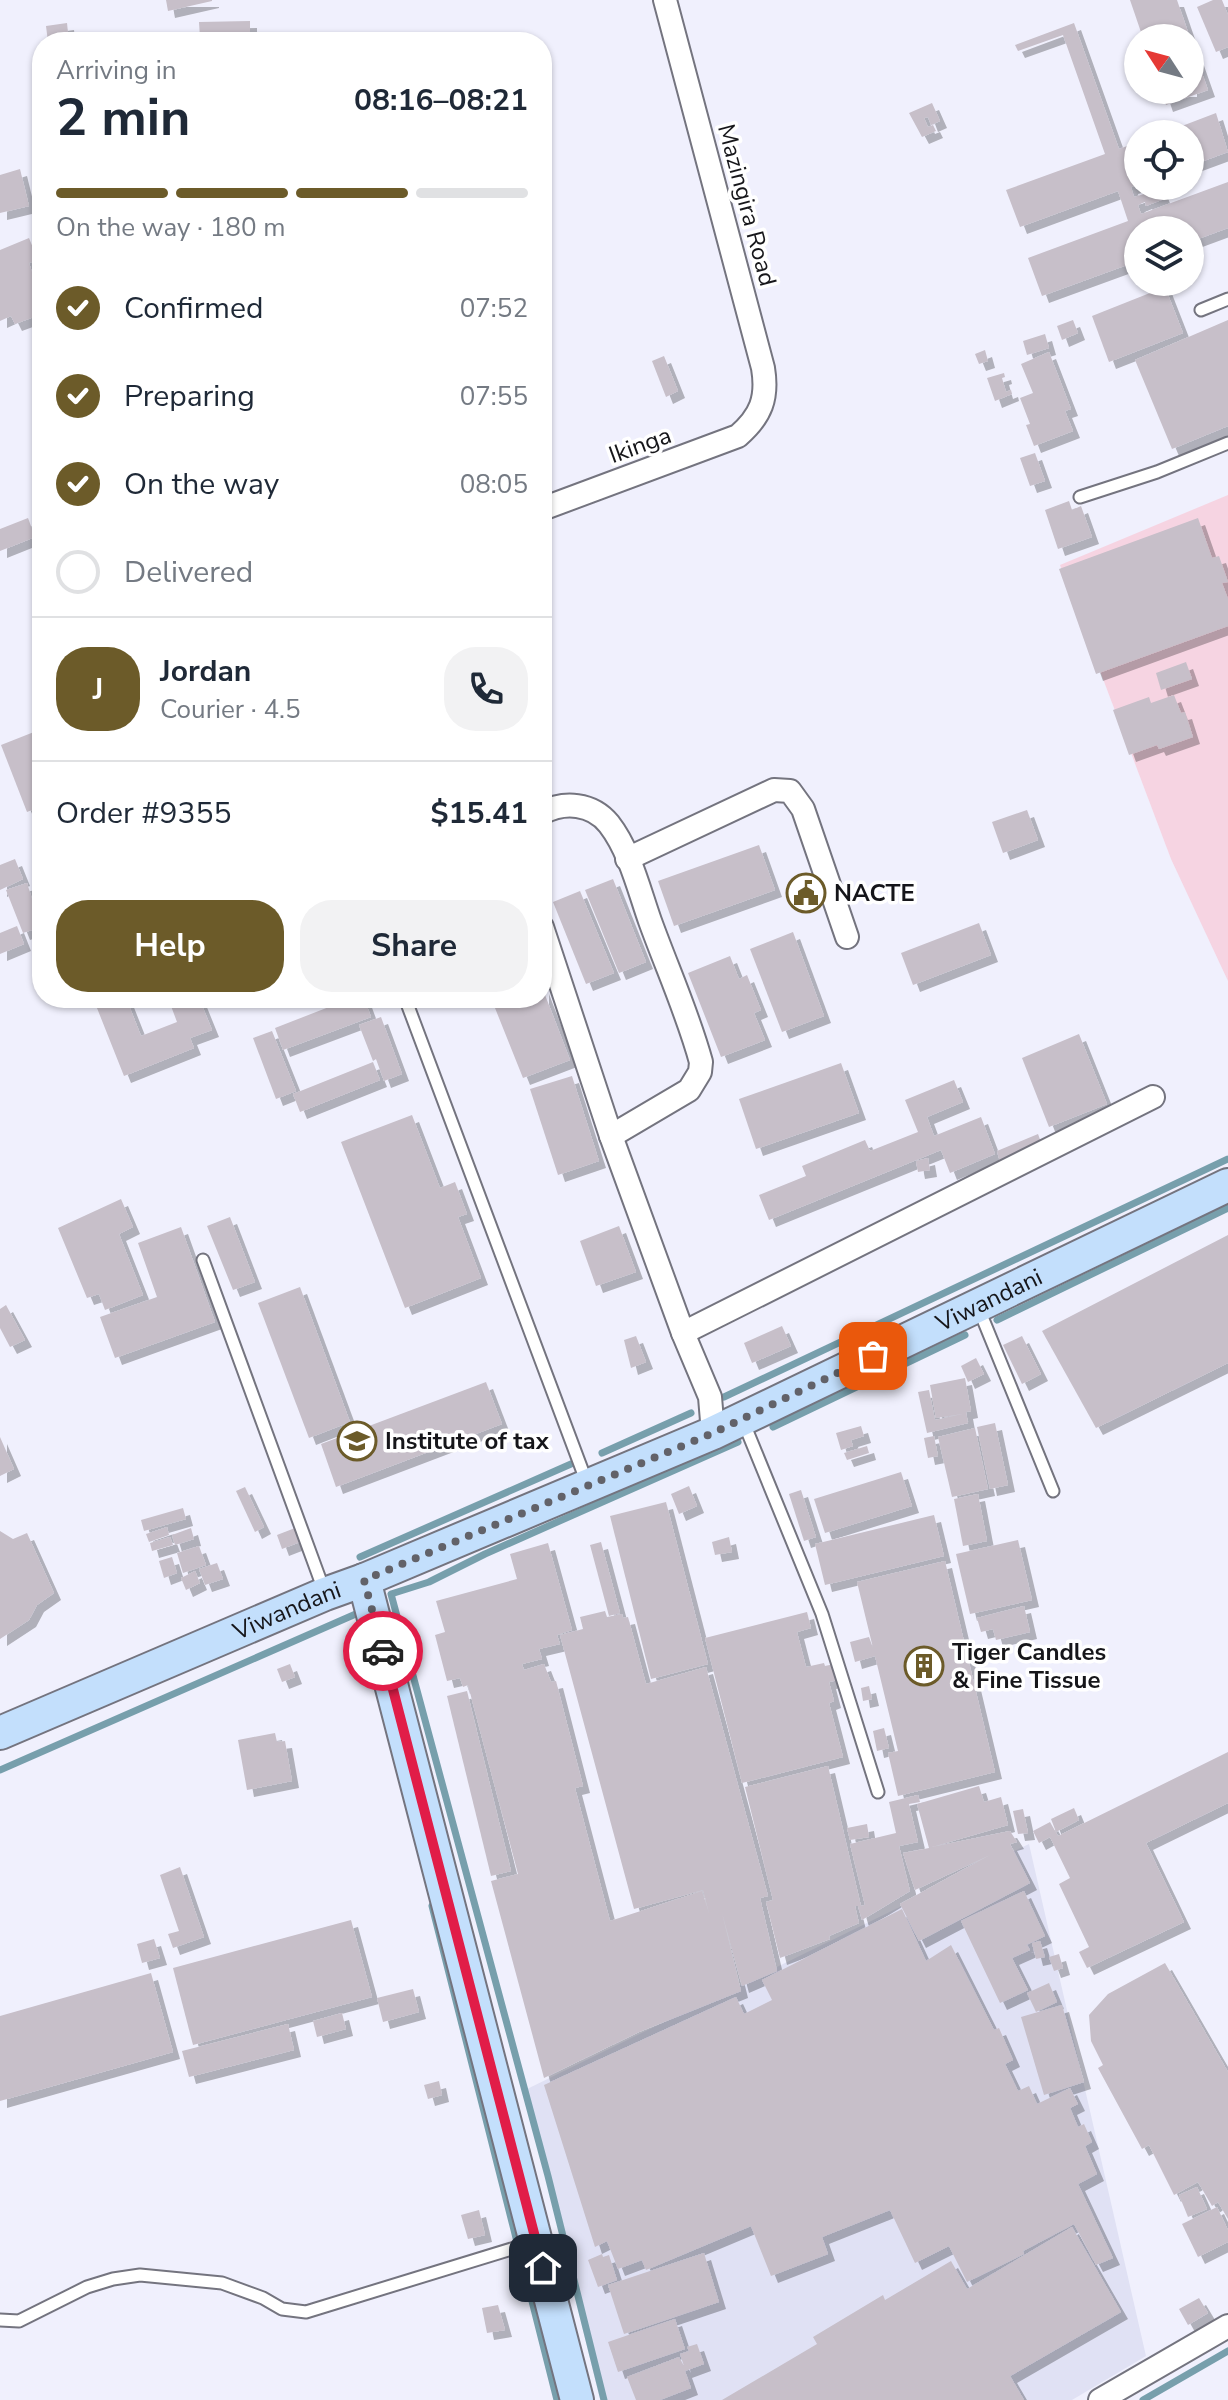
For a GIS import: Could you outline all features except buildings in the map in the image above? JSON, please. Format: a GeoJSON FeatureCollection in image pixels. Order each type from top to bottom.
{"type":"FeatureCollection","features":[{"type":"Feature","properties":{"kind":"street","name":"Mazingira Road"},"geometry":{"type":"LineString","coordinates":[[665,0],[763,368],[766,387],[763,406],[753,423]]}},
{"type":"Feature","properties":{"kind":"street","name":"Ikinga"},"geometry":{"type":"LineString","coordinates":[[552,505],[738,436],[753,423]]}},
{"type":"Feature","properties":{"kind":"street"},"geometry":{"type":"LineString","coordinates":[[627,859],[774,790],[790,791],[803,809],[847,937]]}},
{"type":"Feature","properties":{"kind":"street"},"geometry":{"type":"LineString","coordinates":[[552,808],[568,804],[584,807],[610,824],[627,859],[701,1062],[696,1082],[689,1090],[611,1136]]}},
{"type":"Feature","properties":{"kind":"street"},"geometry":{"type":"LineString","coordinates":[[552,957],[611,1136],[683,1333],[710,1397],[713,1433]]}},
{"type":"Feature","properties":{"kind":"street"},"geometry":{"type":"LineString","coordinates":[[683,1333],[1153,1097]]}},
{"type":"Feature","properties":{"kind":"street","name":"Viwandani"},"geometry":{"type":"LineString","coordinates":[[0,1733],[713,1433],[1228,1185]]}},
{"type":"Feature","properties":{"kind":"street"},"geometry":{"type":"LineString","coordinates":[[364,1580],[577,2400]]}},
{"type":"Feature","properties":{"kind":"street"},"geometry":{"type":"LineString","coordinates":[[1100,2400],[1228,2326]]}},
{"type":"Feature","properties":{"kind":"lane"},"geometry":{"type":"LineString","coordinates":[[1201,310],[1228,299]]}},
{"type":"Feature","properties":{"kind":"lane"},"geometry":{"type":"LineString","coordinates":[[1080,497],[1157,472],[1228,443]]}},
{"type":"Feature","properties":{"kind":"lane"},"geometry":{"type":"LineString","coordinates":[[409,1008],[588,1484]]}},
{"type":"Feature","properties":{"kind":"lane"},"geometry":{"type":"LineString","coordinates":[[203,1260],[325,1594]]}},
{"type":"Feature","properties":{"kind":"lane"},"geometry":{"type":"LineString","coordinates":[[977,1306],[1053,1491]]}},
{"type":"Feature","properties":{"kind":"lane"},"geometry":{"type":"LineString","coordinates":[[742,1419],[822,1614],[878,1792]]}},
{"type":"Feature","properties":{"kind":"lane"},"geometry":{"type":"LineString","coordinates":[[0,2320],[19,2321],[87,2287],[140,2275],[222,2283],[263,2298],[282,2309],[306,2312],[536,2241]]}},
{"type":"Feature","properties":{"kind":"shaded area"},"geometry":{"type":"Polygon","coordinates":[[[1228,495],[1228,981],[1171,859],[1060,565],[1228,495]]]}},
{"type":"Feature","properties":{"kind":"shaded area"},"geometry":{"type":"Polygon","coordinates":[[[1029,1844],[1146,2356],[1072,2400],[600,2400],[525,2090],[1029,1844]]]}},
{"type":"Feature","properties":{"kind":"waterway"},"geometry":{"type":"LineString","coordinates":[[724,1397],[1228,1159]]}},
{"type":"Feature","properties":{"kind":"waterway"},"geometry":{"type":"LineString","coordinates":[[997,1320],[1228,1208]]}},
{"type":"Feature","properties":{"kind":"waterway"},"geometry":{"type":"LineString","coordinates":[[773,1427],[965,1335]]}},
{"type":"Feature","properties":{"kind":"waterway"},"geometry":{"type":"LineString","coordinates":[[602,1453],[691,1413]]}},
{"type":"Feature","properties":{"kind":"waterway"},"geometry":{"type":"LineString","coordinates":[[604,2400],[548,2176],[391,1594],[429,1582],[738,1442]]}},
{"type":"Feature","properties":{"kind":"waterway"},"geometry":{"type":"LineString","coordinates":[[360,1557],[571,1464]]}},
{"type":"Feature","properties":{"kind":"waterway"},"geometry":{"type":"LineString","coordinates":[[0,1770],[358,1613],[360,1618]]}},
{"type":"Feature","properties":{"kind":"waterway"},"geometry":{"type":"LineString","coordinates":[[432,1906],[557,2400]]}},
{"type":"Feature","properties":{"kind":"waterway"},"geometry":{"type":"LineString","coordinates":[[1143,2400],[1228,2351]]}},
{"type":"Feature","properties":{"kind":"way so far"},"geometry":{"type":"LineString","coordinates":[[383,1651],[364,1580],[713,1433],[873,1356]]}},
{"type":"Feature","properties":{"kind":"place","name":"NACTE"},"geometry":{"type":"Point","coordinates":[806,893]}},
{"type":"Feature","properties":{"kind":"place","name":"Institute of tax"},"geometry":{"type":"Point","coordinates":[357,1441]}},
{"type":"Feature","properties":{"kind":"place","name":"Tiger Candles & Fine Tissue"},"geometry":{"type":"Point","coordinates":[924,1666]}},
{"type":"Feature","properties":{"kind":"route"},"geometry":{"type":"LineString","coordinates":[[383,1651],[543,2268]]}}]}
